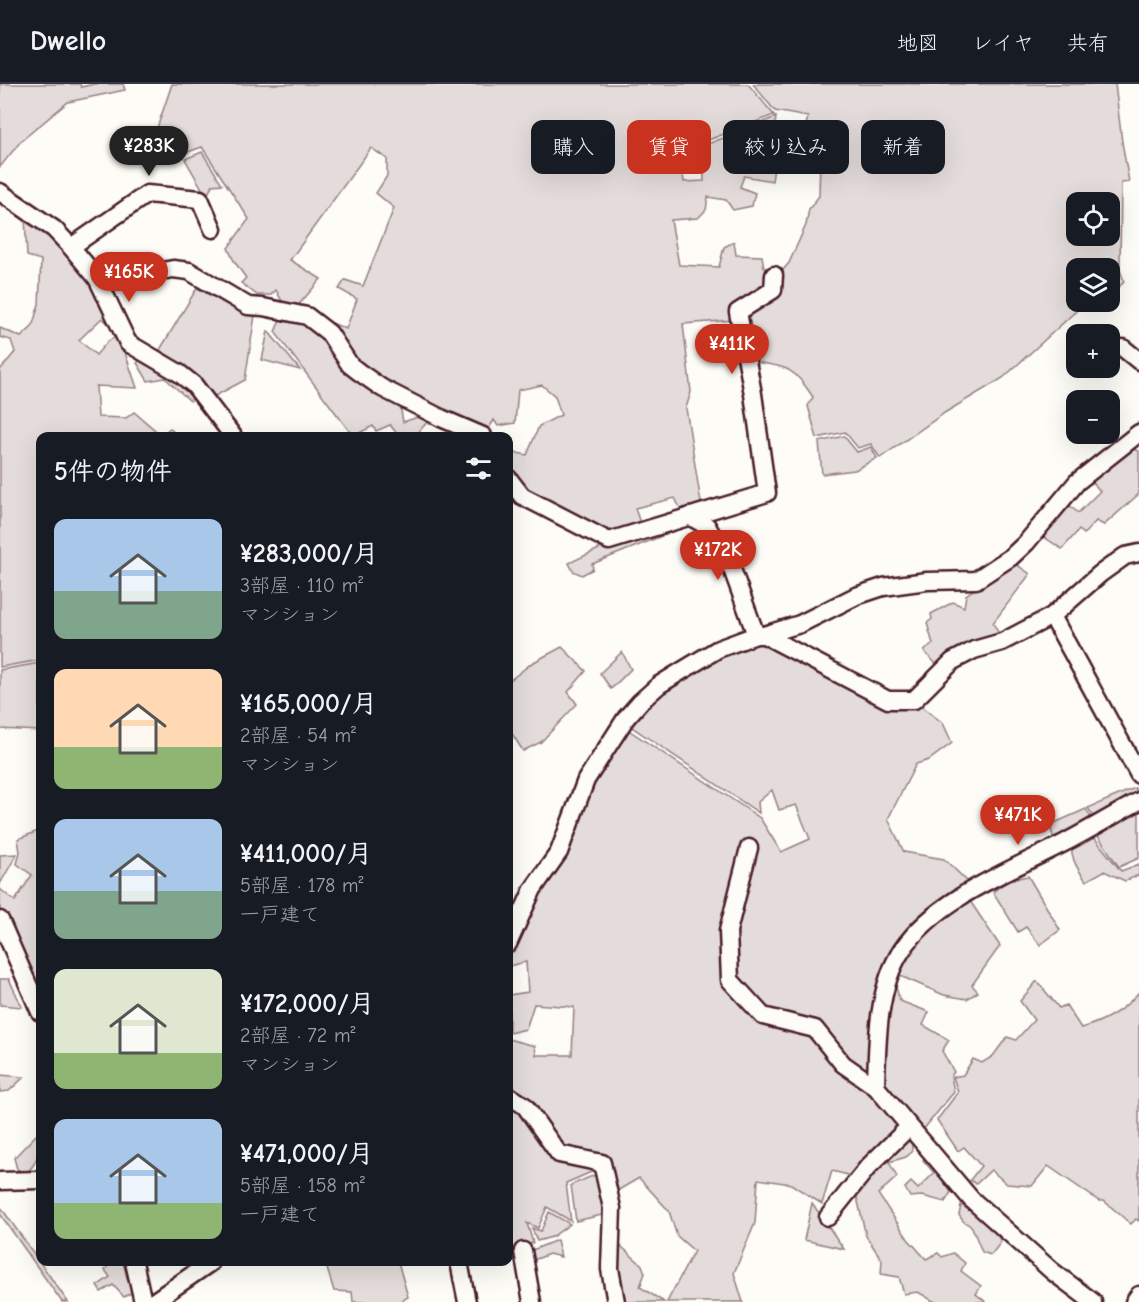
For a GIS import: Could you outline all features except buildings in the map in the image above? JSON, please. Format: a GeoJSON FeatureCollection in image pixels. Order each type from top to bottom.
{"type":"FeatureCollection","features":[{"type":"Feature","properties":{"kind":"street"},"geometry":{"type":"LineString","coordinates":[[0,192],[54,229],[97,278],[128,343],[179,373],[194,385],[230,432]]}},
{"type":"Feature","properties":{"kind":"street"},"geometry":{"type":"LineString","coordinates":[[71,247],[147,194],[200,199],[213,229]]}},
{"type":"Feature","properties":{"kind":"street"},"geometry":{"type":"LineString","coordinates":[[97,278],[113,280],[173,269],[189,272],[248,306],[307,316],[329,333],[350,365],[382,388],[474,432]]}},
{"type":"Feature","properties":{"kind":"street"},"geometry":{"type":"LineString","coordinates":[[513,484],[522,496],[609,541],[767,493],[753,394],[738,312],[773,290],[774,275]]}},
{"type":"Feature","properties":{"kind":"street"},"geometry":{"type":"LineString","coordinates":[[1123,348],[1139,361]]}},
{"type":"Feature","properties":{"kind":"street"},"geometry":{"type":"LineString","coordinates":[[513,933],[532,889],[559,852],[586,780],[626,718],[659,685],[718,650],[800,624],[856,596],[883,587],[927,581],[976,580],[1011,557],[1026,543],[1077,482],[1139,433]]}},
{"type":"Feature","properties":{"kind":"street"},"geometry":{"type":"LineString","coordinates":[[690,516],[707,526],[732,569],[760,635],[888,700],[914,700],[953,661],[974,650],[1002,642],[1052,616],[1100,574],[1125,556],[1139,554]]}},
{"type":"Feature","properties":{"kind":"street"},"geometry":{"type":"LineString","coordinates":[[1052,616],[1139,775]]}},
{"type":"Feature","properties":{"kind":"street"},"geometry":{"type":"LineString","coordinates":[[876,1087],[877,1032],[888,981],[901,951],[921,927],[944,909],[1004,872],[1064,843],[1139,801]]}},
{"type":"Feature","properties":{"kind":"street"},"geometry":{"type":"LineString","coordinates":[[749,848],[728,931],[730,980],[763,1016],[815,1029],[843,1064],[876,1087],[971,1199],[1052,1271],[1093,1302]]}},
{"type":"Feature","properties":{"kind":"street"},"geometry":{"type":"LineString","coordinates":[[0,920],[36,1003]]}},
{"type":"Feature","properties":{"kind":"street"},"geometry":{"type":"LineString","coordinates":[[513,1098],[525,1106],[559,1154],[602,1163],[612,1208],[610,1269],[616,1302]]}},
{"type":"Feature","properties":{"kind":"street"},"geometry":{"type":"LineString","coordinates":[[828,1217],[868,1167],[909,1127]]}},
{"type":"Feature","properties":{"kind":"street"},"geometry":{"type":"LineString","coordinates":[[0,1181],[36,1180]]}},
{"type":"Feature","properties":{"kind":"street"},"geometry":{"type":"LineString","coordinates":[[523,1251],[532,1302]]}},
{"type":"Feature","properties":{"kind":"street"},"geometry":{"type":"LineString","coordinates":[[135,1266],[143,1302]]}},
{"type":"Feature","properties":{"kind":"street"},"geometry":{"type":"LineString","coordinates":[[153,1302],[205,1266]]}},
{"type":"Feature","properties":{"kind":"street"},"geometry":{"type":"LineString","coordinates":[[460,1266],[467,1302]]}},
{"type":"Feature","properties":{"kind":"street"},"geometry":{"type":"LineString","coordinates":[[1134,1302],[1139,1295]]}},
{"type":"Feature","properties":{"kind":"shaded area"},"geometry":{"type":"Polygon","coordinates":[[[0,84],[80,84],[81,87],[94,84],[123,84],[125,90],[68,102],[21,141],[0,167],[0,84]]]}},
{"type":"Feature","properties":{"kind":"shaded area"},"geometry":{"type":"Polygon","coordinates":[[[172,84],[748,84],[774,115],[761,120],[723,120],[723,134],[711,139],[711,120],[627,120],[627,174],[683,174],[684,182],[704,181],[704,174],[711,174],[711,143],[723,138],[723,174],[773,174],[772,181],[744,176],[740,187],[755,193],[752,206],[733,210],[726,200],[708,197],[706,210],[698,218],[671,220],[679,265],[719,267],[724,247],[734,242],[736,255],[762,256],[764,268],[774,267],[768,287],[735,320],[683,324],[691,392],[686,408],[701,503],[681,510],[675,498],[635,508],[640,523],[609,534],[524,492],[513,476],[513,452],[527,455],[539,426],[561,415],[555,396],[542,385],[518,390],[515,423],[498,426],[494,420],[488,430],[399,391],[354,362],[323,319],[346,329],[357,299],[339,289],[345,280],[363,286],[394,208],[376,193],[387,176],[387,159],[371,148],[290,260],[321,279],[295,309],[284,305],[276,290],[271,295],[257,295],[241,283],[246,278],[228,248],[249,219],[202,147],[160,162],[155,134],[172,84]]]}},
{"type":"Feature","properties":{"kind":"shaded area"},"geometry":{"type":"Polygon","coordinates":[[[753,84],[1115,84],[1129,182],[1121,183],[1120,269],[1120,258],[1066,258],[1066,312],[1075,312],[1003,378],[946,412],[880,458],[871,444],[858,448],[845,432],[817,438],[808,406],[813,397],[801,380],[790,371],[756,362],[743,316],[789,263],[806,225],[809,209],[819,196],[820,174],[849,174],[849,120],[807,120],[808,117],[775,111],[753,84]]]}},
{"type":"Feature","properties":{"kind":"shaded area"},"geometry":{"type":"Polygon","coordinates":[[[202,152],[222,184],[212,185],[209,192],[204,192],[185,159],[202,152]]]}},
{"type":"Feature","properties":{"kind":"shaded area"},"geometry":{"type":"Polygon","coordinates":[[[25,217],[45,230],[94,282],[113,328],[102,318],[79,340],[96,355],[108,341],[119,335],[137,388],[96,386],[98,417],[126,418],[134,412],[157,432],[36,432],[36,661],[0,667],[0,370],[15,352],[11,340],[0,337],[0,328],[21,337],[32,327],[39,304],[41,260],[27,256],[25,217]]]}},
{"type":"Feature","properties":{"kind":"shaded area"},"geometry":{"type":"Polygon","coordinates":[[[1120,269],[1124,282],[1120,286],[1120,269]]]}},
{"type":"Feature","properties":{"kind":"shaded area"},"geometry":{"type":"Polygon","coordinates":[[[197,288],[239,311],[255,315],[245,380],[213,397],[158,353],[197,288]]]}},
{"type":"Feature","properties":{"kind":"shaded area"},"geometry":{"type":"Polygon","coordinates":[[[280,320],[307,324],[400,405],[403,422],[424,415],[430,419],[419,432],[396,432],[390,425],[376,431],[373,426],[361,432],[350,432],[275,332],[280,320]]]}},
{"type":"Feature","properties":{"kind":"shaded area"},"geometry":{"type":"Polygon","coordinates":[[[268,331],[300,370],[262,360],[268,331]]]}},
{"type":"Feature","properties":{"kind":"shaded area"},"geometry":{"type":"Polygon","coordinates":[[[141,360],[172,375],[195,396],[190,401],[165,378],[148,381],[137,363],[141,360]]]}},
{"type":"Feature","properties":{"kind":"shaded area"},"geometry":{"type":"Polygon","coordinates":[[[844,436],[857,452],[871,447],[877,458],[855,470],[822,474],[819,442],[844,436]]]}},
{"type":"Feature","properties":{"kind":"shaded area"},"geometry":{"type":"Polygon","coordinates":[[[1130,448],[1139,451],[1139,494],[1104,525],[1096,521],[1084,534],[1079,530],[1062,549],[1041,535],[1067,503],[1078,513],[1100,491],[1089,478],[1130,448]]]}},
{"type":"Feature","properties":{"kind":"shaded area"},"geometry":{"type":"Polygon","coordinates":[[[661,531],[662,536],[592,564],[593,569],[582,575],[573,571],[569,563],[603,547],[605,550],[661,531]]]}},
{"type":"Feature","properties":{"kind":"shaded area"},"geometry":{"type":"Polygon","coordinates":[[[1013,562],[1030,574],[993,623],[998,632],[996,637],[953,650],[936,664],[924,651],[933,644],[927,623],[932,619],[931,614],[953,602],[964,607],[966,595],[1013,562]]]}},
{"type":"Feature","properties":{"kind":"shaded area"},"geometry":{"type":"Polygon","coordinates":[[[755,641],[766,642],[919,705],[943,723],[952,743],[929,760],[916,764],[888,819],[904,852],[944,859],[968,882],[906,933],[883,978],[877,1092],[912,1139],[912,1152],[906,1157],[889,1162],[897,1177],[878,1194],[908,1239],[926,1259],[938,1253],[942,1257],[953,1253],[965,1263],[961,1271],[981,1286],[976,1294],[986,1302],[935,1302],[918,1292],[904,1294],[899,1277],[881,1274],[882,1260],[866,1236],[852,1176],[832,1171],[822,1204],[791,1184],[758,1179],[755,1223],[734,1273],[743,1302],[667,1302],[694,1251],[677,1236],[669,1211],[639,1178],[617,1191],[596,1170],[566,1183],[571,1221],[547,1207],[538,1228],[527,1223],[533,1243],[513,1249],[513,1040],[535,1046],[536,1055],[572,1055],[574,1007],[534,1004],[526,1029],[513,1032],[513,994],[528,992],[526,962],[513,965],[513,942],[589,784],[627,729],[760,818],[781,852],[810,839],[796,805],[779,810],[772,790],[758,802],[759,813],[629,725],[660,690],[720,654],[755,641]]]}},
{"type":"Feature","properties":{"kind":"shaded area"},"geometry":{"type":"Polygon","coordinates":[[[562,647],[586,671],[568,692],[577,704],[541,742],[523,751],[513,735],[513,678],[532,663],[562,647]]]}},
{"type":"Feature","properties":{"kind":"shaded area"},"geometry":{"type":"Polygon","coordinates":[[[622,652],[631,669],[611,689],[600,673],[622,652]]]}},
{"type":"Feature","properties":{"kind":"shaded area"},"geometry":{"type":"Polygon","coordinates":[[[36,664],[36,731],[0,729],[0,670],[36,664]]]}},
{"type":"Feature","properties":{"kind":"shaded area"},"geometry":{"type":"Polygon","coordinates":[[[1135,788],[1138,794],[1094,818],[1088,808],[1135,788]]]}},
{"type":"Feature","properties":{"kind":"shaded area"},"geometry":{"type":"Polygon","coordinates":[[[1086,809],[1091,818],[1067,833],[1053,837],[1050,825],[1086,809]]]}},
{"type":"Feature","properties":{"kind":"shaded area"},"geometry":{"type":"Polygon","coordinates":[[[1139,809],[1139,858],[1119,867],[1096,833],[1139,809]]]}},
{"type":"Feature","properties":{"kind":"shaded area"},"geometry":{"type":"Polygon","coordinates":[[[36,832],[36,994],[0,912],[0,889],[15,901],[32,875],[17,864],[20,852],[18,839],[36,832]]]}},
{"type":"Feature","properties":{"kind":"shaded area"},"geometry":{"type":"Polygon","coordinates":[[[1093,836],[1121,871],[1139,864],[1139,875],[1125,881],[1104,871],[1086,881],[1072,856],[1071,845],[1093,836]]]}},
{"type":"Feature","properties":{"kind":"shaded area"},"geometry":{"type":"Polygon","coordinates":[[[17,854],[0,884],[0,855],[17,854]]]}},
{"type":"Feature","properties":{"kind":"shaded area"},"geometry":{"type":"Polygon","coordinates":[[[1028,876],[1060,930],[1040,945],[1026,927],[1018,932],[993,892],[1008,880],[1028,876]]]}},
{"type":"Feature","properties":{"kind":"shaded area"},"geometry":{"type":"Polygon","coordinates":[[[970,901],[1000,946],[972,985],[978,992],[967,999],[944,995],[898,975],[904,955],[937,922],[970,901]]]}},
{"type":"Feature","properties":{"kind":"shaded area"},"geometry":{"type":"Polygon","coordinates":[[[0,979],[9,979],[22,1007],[0,1005],[0,979]]]}},
{"type":"Feature","properties":{"kind":"shaded area"},"geometry":{"type":"Polygon","coordinates":[[[1037,981],[1059,1008],[1066,1005],[1081,1028],[1113,1014],[1127,1005],[1139,992],[1139,1221],[1136,1219],[1131,1224],[1104,1201],[1099,1201],[1048,1166],[1032,1186],[1007,1184],[991,1170],[976,1184],[970,1180],[981,1166],[964,1147],[958,1151],[937,1120],[958,1092],[953,1077],[963,1075],[973,1059],[982,1063],[993,1056],[1007,1037],[1016,1040],[1034,1020],[1020,1001],[1037,981]]]}},
{"type":"Feature","properties":{"kind":"shaded area"},"geometry":{"type":"Polygon","coordinates":[[[892,986],[896,987],[900,1001],[929,1012],[923,1025],[949,1040],[942,1051],[954,1072],[951,1076],[954,1092],[922,1131],[881,1086],[882,1034],[892,986]]]}},
{"type":"Feature","properties":{"kind":"shaded area"},"geometry":{"type":"Polygon","coordinates":[[[0,1075],[24,1077],[9,1091],[0,1092],[0,1075]]]}},
{"type":"Feature","properties":{"kind":"shaded area"},"geometry":{"type":"Polygon","coordinates":[[[36,1135],[36,1160],[32,1167],[25,1173],[17,1169],[14,1158],[36,1135]]]}},
{"type":"Feature","properties":{"kind":"shaded area"},"geometry":{"type":"Polygon","coordinates":[[[927,1159],[951,1192],[945,1202],[922,1196],[910,1197],[905,1188],[911,1182],[918,1189],[934,1173],[923,1160],[927,1159]]]}},
{"type":"Feature","properties":{"kind":"shaded area"},"geometry":{"type":"Polygon","coordinates":[[[597,1174],[606,1214],[576,1221],[571,1185],[597,1174]]]}},
{"type":"Feature","properties":{"kind":"shaded area"},"geometry":{"type":"Polygon","coordinates":[[[812,1203],[844,1249],[804,1240],[812,1203]]]}},
{"type":"Feature","properties":{"kind":"shaded area"},"geometry":{"type":"Polygon","coordinates":[[[961,1205],[992,1226],[1001,1242],[991,1255],[982,1252],[972,1227],[959,1215],[961,1205]]]}},
{"type":"Feature","properties":{"kind":"shaded area"},"geometry":{"type":"Polygon","coordinates":[[[0,1206],[36,1257],[36,1265],[0,1214],[0,1206]]]}},
{"type":"Feature","properties":{"kind":"shaded area"},"geometry":{"type":"Polygon","coordinates":[[[549,1212],[570,1224],[552,1237],[537,1241],[532,1228],[541,1231],[549,1212]]]}},
{"type":"Feature","properties":{"kind":"shaded area"},"geometry":{"type":"Polygon","coordinates":[[[557,1240],[561,1257],[549,1254],[534,1260],[530,1251],[557,1240]]]}},
{"type":"Feature","properties":{"kind":"shaded area"},"geometry":{"type":"Polygon","coordinates":[[[614,1240],[642,1265],[645,1273],[640,1287],[664,1302],[622,1302],[614,1240]]]}},
{"type":"Feature","properties":{"kind":"shaded area"},"geometry":{"type":"Polygon","coordinates":[[[37,1266],[42,1266],[68,1302],[62,1302],[37,1266]]]}},
{"type":"Feature","properties":{"kind":"shaded area"},"geometry":{"type":"Polygon","coordinates":[[[108,1266],[124,1266],[131,1293],[124,1297],[113,1285],[101,1292],[97,1286],[110,1277],[105,1270],[108,1266]]]}},
{"type":"Feature","properties":{"kind":"shaded area"},"geometry":{"type":"Polygon","coordinates":[[[326,1266],[399,1266],[408,1297],[400,1302],[353,1302],[352,1292],[334,1291],[326,1266]]]}}]}
